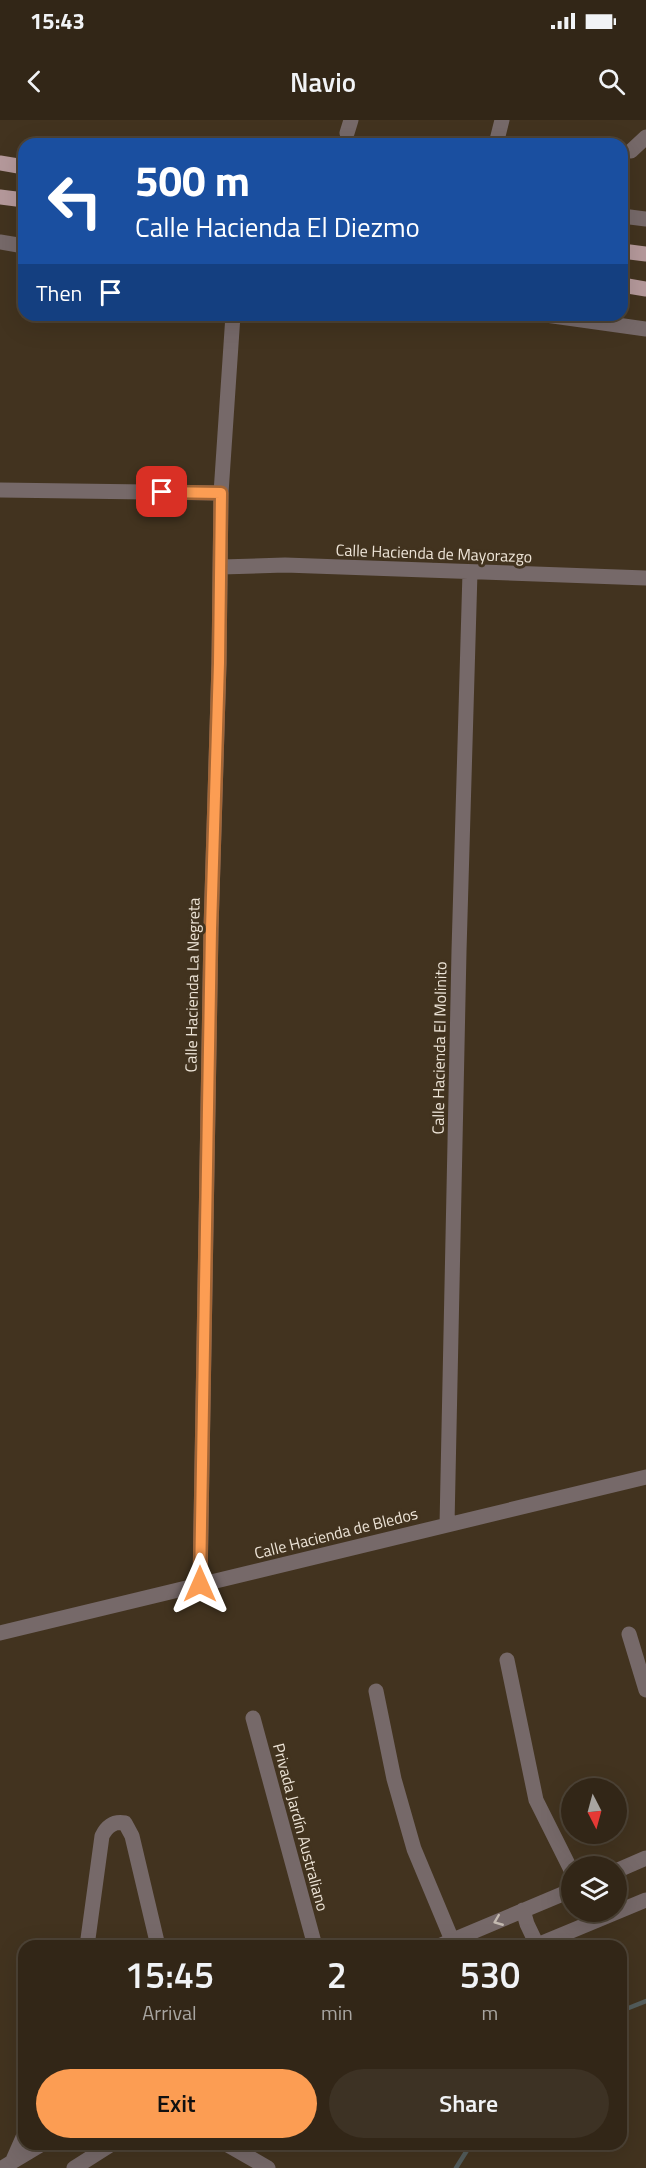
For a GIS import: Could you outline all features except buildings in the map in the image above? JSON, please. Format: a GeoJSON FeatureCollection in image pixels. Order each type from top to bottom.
{"type":"FeatureCollection","features":[{"type":"Feature","properties":{"kind":"main road"},"geometry":{"type":"LineString","coordinates":[[0,163],[18,166]]}},
{"type":"Feature","properties":{"kind":"main road"},"geometry":{"type":"LineString","coordinates":[[0,197],[18,199]]}},
{"type":"Feature","properties":{"kind":"main road"},"geometry":{"type":"LineString","coordinates":[[628,251],[646,254]]}},
{"type":"Feature","properties":{"kind":"main road"},"geometry":{"type":"LineString","coordinates":[[628,286],[646,289]]}},
{"type":"Feature","properties":{"kind":"street"},"geometry":{"type":"LineString","coordinates":[[498,138],[502,120]]}},
{"type":"Feature","properties":{"kind":"street"},"geometry":{"type":"LineString","coordinates":[[631,151],[646,137]]}},
{"type":"Feature","properties":{"kind":"street"},"geometry":{"type":"LineString","coordinates":[[628,217],[646,219]]}},
{"type":"Feature","properties":{"kind":"street"},"geometry":{"type":"LineString","coordinates":[[0,242],[18,245]]}},
{"type":"Feature","properties":{"kind":"street","name":"Calle Hacienda La Negreta"},"geometry":{"type":"LineString","coordinates":[[200,1584],[221,493],[233,321]]}},
{"type":"Feature","properties":{"kind":"street"},"geometry":{"type":"LineString","coordinates":[[589,321],[646,329]]}},
{"type":"Feature","properties":{"kind":"street"},"geometry":{"type":"LineString","coordinates":[[0,490],[221,493]]}},
{"type":"Feature","properties":{"kind":"street","name":"Calle Hacienda de Mayorazgo"},"geometry":{"type":"LineString","coordinates":[[221,567],[285,566],[646,578]]}},
{"type":"Feature","properties":{"kind":"street","name":"Calle Hacienda El Molinito"},"geometry":{"type":"LineString","coordinates":[[447,1525],[458,974],[470,572]]}},
{"type":"Feature","properties":{"kind":"street","name":"Calle Hacienda de Bledos"},"geometry":{"type":"LineString","coordinates":[[0,1633],[646,1477]]}},
{"type":"Feature","properties":{"kind":"street"},"geometry":{"type":"LineString","coordinates":[[629,1634],[646,1690]]}},
{"type":"Feature","properties":{"kind":"street"},"geometry":{"type":"LineString","coordinates":[[507,1660],[536,1800],[564,1856]]}},
{"type":"Feature","properties":{"kind":"street"},"geometry":{"type":"LineString","coordinates":[[376,1691],[394,1779],[444,1940]]}},
{"type":"Feature","properties":{"kind":"street","name":"Privada Jardín Australiano"},"geometry":{"type":"LineString","coordinates":[[252,1718],[313,1940]]}},
{"type":"Feature","properties":{"kind":"street"},"geometry":{"type":"LineString","coordinates":[[88,1940],[102,1836],[109,1826],[120,1822],[125,1823],[132,1836],[158,1940]]}},
{"type":"Feature","properties":{"kind":"street"},"geometry":{"type":"LineString","coordinates":[[627,1866],[646,1858]]}},
{"type":"Feature","properties":{"kind":"street"},"geometry":{"type":"LineString","coordinates":[[452,1940],[561,1894]]}},
{"type":"Feature","properties":{"kind":"street"},"geometry":{"type":"LineString","coordinates":[[627,1906],[646,1900]]}},
{"type":"Feature","properties":{"kind":"street"},"geometry":{"type":"LineString","coordinates":[[523,1910],[534,1940]]}},
{"type":"Feature","properties":{"kind":"street"},"geometry":{"type":"LineString","coordinates":[[545,1940],[579,1922]]}},
{"type":"Feature","properties":{"kind":"street"},"geometry":{"type":"LineString","coordinates":[[8,2164],[18,2146]]}},
{"type":"Feature","properties":{"kind":"street"},"geometry":{"type":"LineString","coordinates":[[8,2164],[32,2150]]}},
{"type":"Feature","properties":{"kind":"street"},"geometry":{"type":"LineString","coordinates":[[74,2168],[102,2150]]}},
{"type":"Feature","properties":{"kind":"street"},"geometry":{"type":"LineString","coordinates":[[236,2150],[268,2168]]}},
{"type":"Feature","properties":{"kind":"waterway"},"geometry":{"type":"LineString","coordinates":[[627,2009],[646,2001]]}},
{"type":"Feature","properties":{"kind":"waterway"},"geometry":{"type":"LineString","coordinates":[[456,2168],[467,2150]]}},
{"type":"Feature","properties":{"kind":"route"},"geometry":{"type":"LineString","coordinates":[[162,492],[221,493],[200,1584]]}}]}
